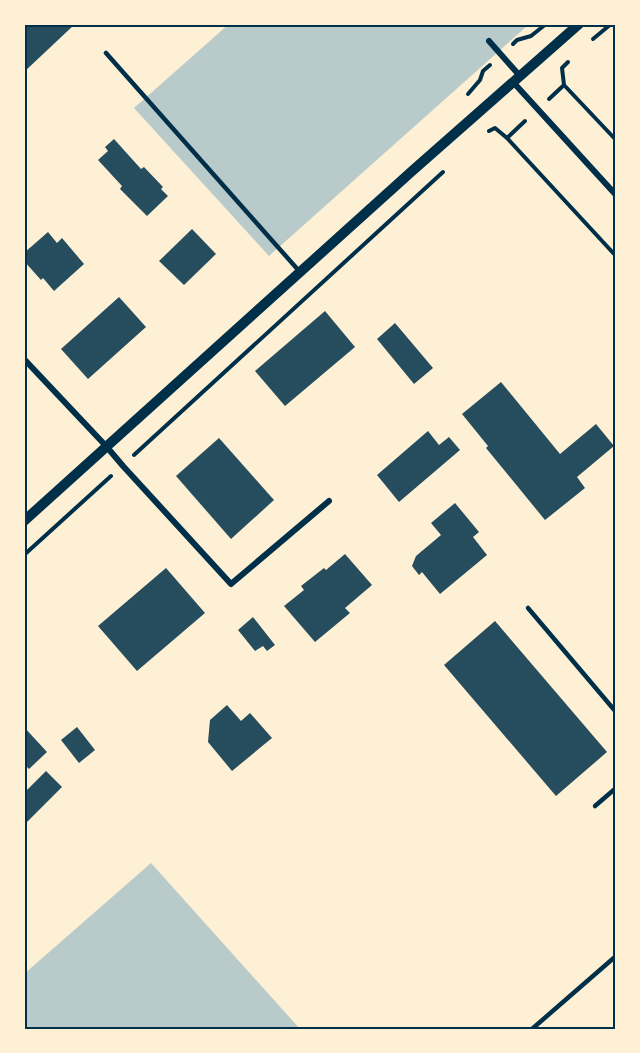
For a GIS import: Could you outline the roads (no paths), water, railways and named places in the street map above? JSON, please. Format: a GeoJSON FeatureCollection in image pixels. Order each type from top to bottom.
{"type":"FeatureCollection","features":[{"type":"Feature","properties":{"kind":"street"},"geometry":{"type":"LineString","coordinates":[[24,521],[579,24]]}},
{"type":"Feature","properties":{"kind":"street"},"geometry":{"type":"LineString","coordinates":[[489,40],[517,79],[616,195]]}},
{"type":"Feature","properties":{"kind":"street"},"geometry":{"type":"LineString","coordinates":[[24,359],[231,584],[329,501]]}},
{"type":"Feature","properties":{"kind":"lane"},"geometry":{"type":"LineString","coordinates":[[106,53],[300,272]]}},
{"type":"Feature","properties":{"kind":"lane"},"geometry":{"type":"LineString","coordinates":[[528,608],[616,712]]}},
{"type":"Feature","properties":{"kind":"lane"},"geometry":{"type":"LineString","coordinates":[[595,806],[616,788]]}},
{"type":"Feature","properties":{"kind":"lane"},"geometry":{"type":"LineString","coordinates":[[532,1029],[616,956]]}}]}
